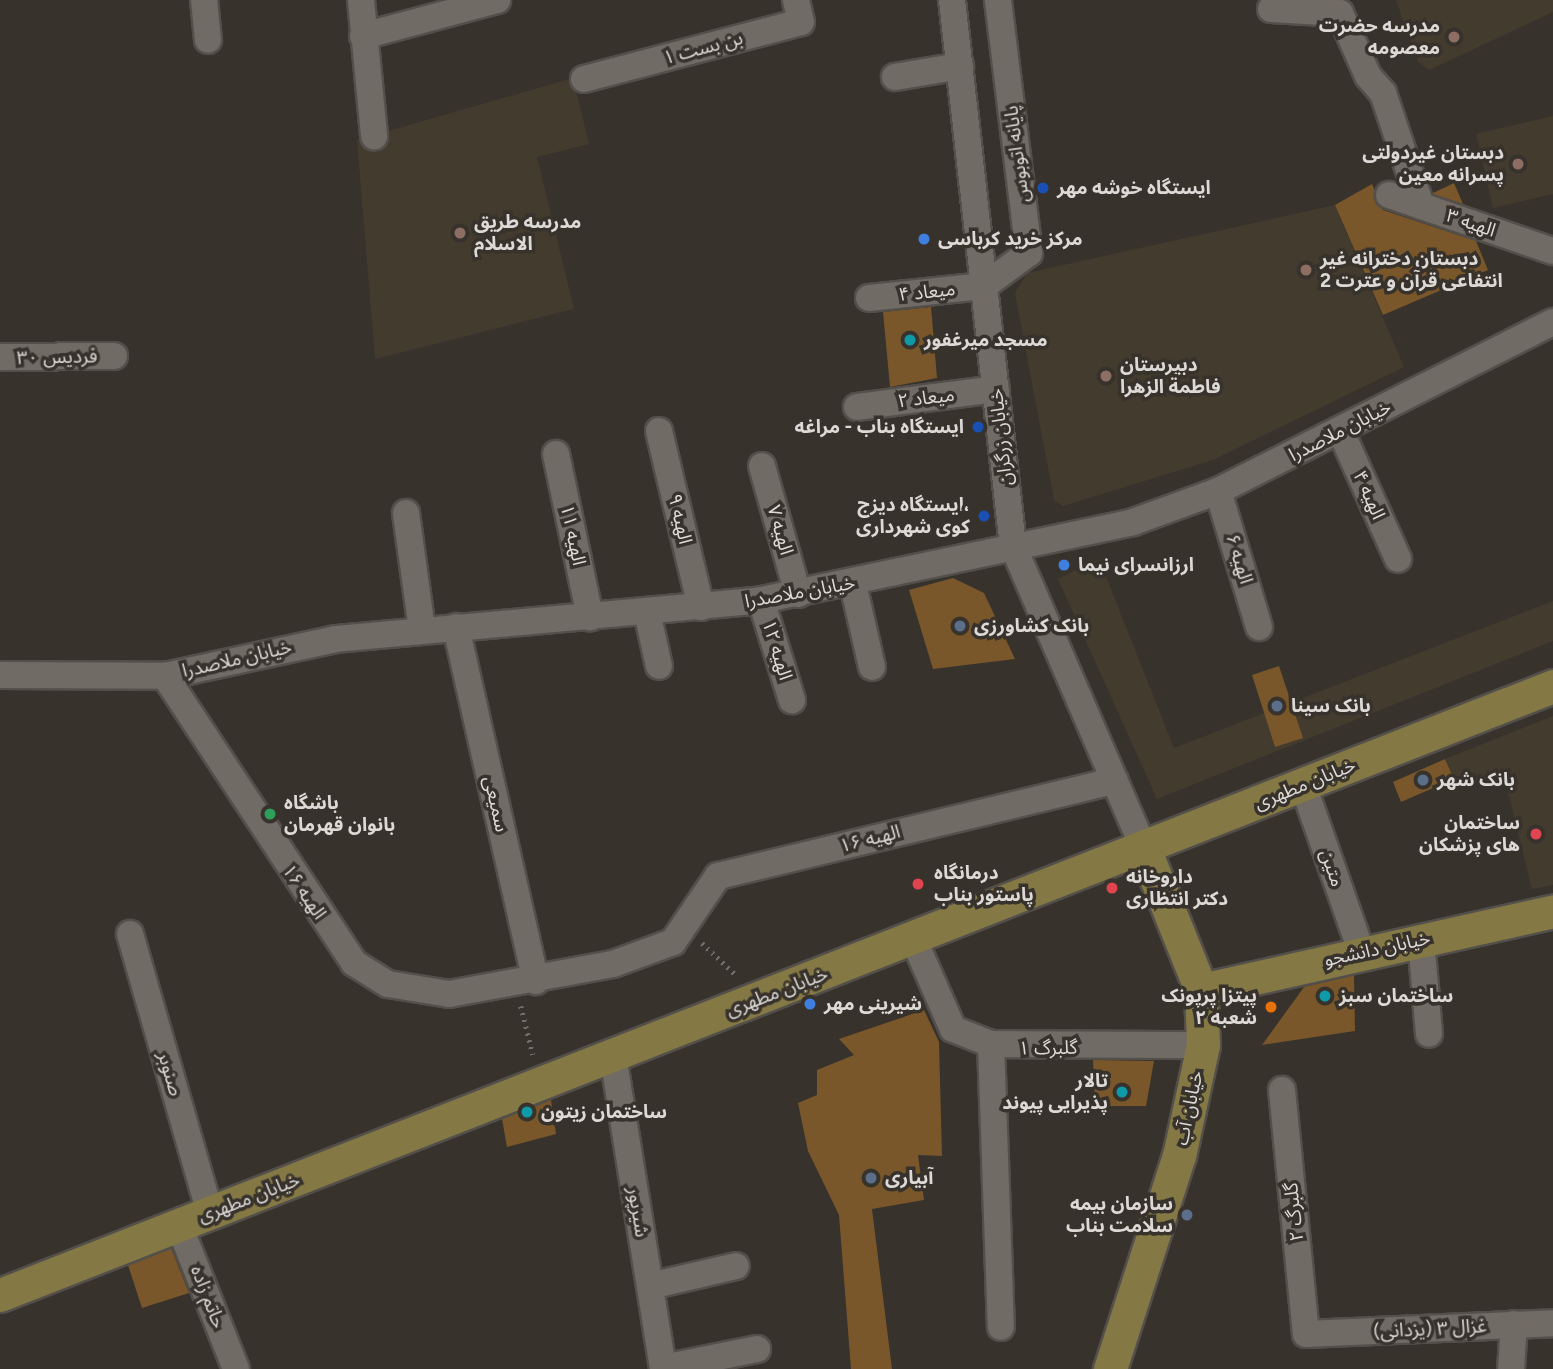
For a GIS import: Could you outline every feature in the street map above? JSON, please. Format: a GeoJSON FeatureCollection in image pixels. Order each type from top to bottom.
{"type":"FeatureCollection","features":[{"type":"Feature","properties":{"kind":"main road","name":"خیابان مطهری"},"geometry":{"type":"LineString","coordinates":[[0,1295],[1553,686]]}},
{"type":"Feature","properties":{"kind":"main road","name":"خیابان آب"},"geometry":{"type":"LineString","coordinates":[[1110,1369],[1179,1156],[1203,1045],[1201,990],[1144,848]]}},
{"type":"Feature","properties":{"kind":"main road","name":"خیابان دانشجو"},"geometry":{"type":"LineString","coordinates":[[1201,990],[1361,951],[1553,911]]}},
{"type":"Feature","properties":{"kind":"street"},"geometry":{"type":"LineString","coordinates":[[204,0],[208,40]]}},
{"type":"Feature","properties":{"kind":"street"},"geometry":{"type":"LineString","coordinates":[[361,0],[374,136]]}},
{"type":"Feature","properties":{"kind":"street"},"geometry":{"type":"LineString","coordinates":[[363,36],[497,0]]}},
{"type":"Feature","properties":{"kind":"street","name":"بن بست ۱"},"geometry":{"type":"LineString","coordinates":[[584,79],[801,22],[796,0]]}},
{"type":"Feature","properties":{"kind":"street","name":"خیابان زرگران"},"geometry":{"type":"LineString","coordinates":[[952,0],[1013,546],[1144,848]]}},
{"type":"Feature","properties":{"kind":"street","name":"پایانه اتوبوس"},"geometry":{"type":"LineString","coordinates":[[984,286],[1029,253],[998,0]]}},
{"type":"Feature","properties":{"kind":"street"},"geometry":{"type":"LineString","coordinates":[[1271,9],[1340,13],[1367,76],[1383,93],[1421,206]]}},
{"type":"Feature","properties":{"kind":"street"},"geometry":{"type":"LineString","coordinates":[[895,77],[960,66]]}},
{"type":"Feature","properties":{"kind":"street","name":"الهیه ۳"},"geometry":{"type":"LineString","coordinates":[[1389,195],[1553,251]]}},
{"type":"Feature","properties":{"kind":"street","name":"میعاد ۴"},"geometry":{"type":"LineString","coordinates":[[869,298],[984,286]]}},
{"type":"Feature","properties":{"kind":"street","name":"خیابان ملاصدرا"},"geometry":{"type":"LineString","coordinates":[[0,675],[166,676],[249,654],[422,630],[761,600],[853,583],[1133,522],[1218,491],[1341,432],[1553,322]]}},
{"type":"Feature","properties":{"kind":"street","name":"فردیس ۳۰"},"geometry":{"type":"LineString","coordinates":[[0,357],[114,356]]}},
{"type":"Feature","properties":{"kind":"street","name":"میعاد ۲"},"geometry":{"type":"LineString","coordinates":[[857,407],[996,389]]}},
{"type":"Feature","properties":{"kind":"street","name":"الهیه ۹"},"geometry":{"type":"LineString","coordinates":[[659,431],[701,607]]}},
{"type":"Feature","properties":{"kind":"street","name":"الهیه ۴"},"geometry":{"type":"LineString","coordinates":[[1341,432],[1398,559]]}},
{"type":"Feature","properties":{"kind":"street","name":"الهیه ۱۱"},"geometry":{"type":"LineString","coordinates":[[556,454],[590,617]]}},
{"type":"Feature","properties":{"kind":"street","name":"الهیه ۷"},"geometry":{"type":"LineString","coordinates":[[762,466],[798,594]]}},
{"type":"Feature","properties":{"kind":"street","name":"الهیه ۶"},"geometry":{"type":"LineString","coordinates":[[1218,491],[1259,627]]}},
{"type":"Feature","properties":{"kind":"street"},"geometry":{"type":"LineString","coordinates":[[406,513],[422,630]]}},
{"type":"Feature","properties":{"kind":"street"},"geometry":{"type":"LineString","coordinates":[[853,583],[873,667]]}},
{"type":"Feature","properties":{"kind":"street","name":"الهیه ۱۲"},"geometry":{"type":"LineString","coordinates":[[761,600],[792,700]]}},
{"type":"Feature","properties":{"kind":"street"},"geometry":{"type":"LineString","coordinates":[[647,612],[659,666]]}},
{"type":"Feature","properties":{"kind":"street","name":"سمیعی"},"geometry":{"type":"LineString","coordinates":[[456,627],[526,983]]}},
{"type":"Feature","properties":{"kind":"street","name":"الهیه ۱۶"},"geometry":{"type":"LineString","coordinates":[[166,676],[354,963],[388,984],[420,991],[449,994],[526,983],[649,951],[673,942],[687,927],[718,876],[1115,781]]}},
{"type":"Feature","properties":{"kind":"street","name":"متین"},"geometry":{"type":"LineString","coordinates":[[1303,785],[1361,951]]}},
{"type":"Feature","properties":{"kind":"street","name":"صنوبر"},"geometry":{"type":"LineString","coordinates":[[130,934],[210,1213]]}},
{"type":"Feature","properties":{"kind":"street","name":"گلبرگ ۱"},"geometry":{"type":"LineString","coordinates":[[913,938],[953,1029],[991,1044],[1203,1045]]}},
{"type":"Feature","properties":{"kind":"street"},"geometry":{"type":"LineString","coordinates":[[1421,939],[1429,1034]]}},
{"type":"Feature","properties":{"kind":"street"},"geometry":{"type":"LineString","coordinates":[[991,1044],[1001,1327]]}},
{"type":"Feature","properties":{"kind":"street","name":"شیرپور"},"geometry":{"type":"LineString","coordinates":[[613,1056],[663,1369]]}},
{"type":"Feature","properties":{"kind":"street","name":"گلبرگ ۲"},"geometry":{"type":"LineString","coordinates":[[1282,1090],[1306,1335]]}},
{"type":"Feature","properties":{"kind":"street","name":"حاتم زاده"},"geometry":{"type":"LineString","coordinates":[[179,1225],[236,1369]]}},
{"type":"Feature","properties":{"kind":"street"},"geometry":{"type":"LineString","coordinates":[[649,1286],[736,1266]]}},
{"type":"Feature","properties":{"kind":"street","name":"غزال ۳ (یزدانی)"},"geometry":{"type":"LineString","coordinates":[[1306,1335],[1553,1323]]}},
{"type":"Feature","properties":{"kind":"street"},"geometry":{"type":"LineString","coordinates":[[1511,1369],[1514,1324]]}},
{"type":"Feature","properties":{"kind":"street"},"geometry":{"type":"LineString","coordinates":[[663,1369],[757,1349]]}},
{"type":"Feature","properties":{"kind":"path"},"geometry":{"type":"LineString","coordinates":[[687,927],[760,998]]}},
{"type":"Feature","properties":{"kind":"path"},"geometry":{"type":"LineString","coordinates":[[526,983],[540,1084]]}},
{"type":"Feature","properties":{"kind":"shaded area","name":"مدرسه حضرت معصومه"},"geometry":{"type":"Polygon","coordinates":[[[1396,0],[1553,0],[1553,12],[1429,70],[1418,62],[1396,0]]]}},
{"type":"Feature","properties":{"kind":"shaded area","name":"مدرسه طریق الاسلام"},"geometry":{"type":"Polygon","coordinates":[[[573,78],[589,144],[537,157],[574,309],[375,359],[357,140],[573,78]]]}},
{"type":"Feature","properties":{"kind":"shaded area","name":"دبستان غیردولتی پسرانه معین"},"geometry":{"type":"Polygon","coordinates":[[[1553,116],[1553,194],[1493,208],[1476,134],[1553,116]]]}},
{"type":"Feature","properties":{"kind":"shaded area"},"geometry":{"type":"Polygon","coordinates":[[[1335,205],[1404,367],[1213,460],[1063,506],[1054,500],[1015,293],[1027,273],[1335,205]]]}},
{"type":"Feature","properties":{"kind":"shaded area"},"geometry":{"type":"Polygon","coordinates":[[[1099,559],[1174,748],[1553,601],[1553,641],[1157,799],[1058,579],[1099,559]]]}},
{"type":"Feature","properties":{"kind":"shaded area"},"geometry":{"type":"Polygon","coordinates":[[[1553,716],[1553,885],[1532,889],[1506,784],[1454,779],[1445,759],[1553,716]]]}},
{"type":"Feature","properties":{"kind":"building"},"geometry":{"type":"Polygon","coordinates":[[[1454,183],[1463,204],[1433,194],[1433,193],[1454,183]]]}},
{"type":"Feature","properties":{"kind":"building"},"geometry":{"type":"Polygon","coordinates":[[[1372,184],[1383,210],[1476,241],[1488,270],[1383,315],[1335,205],[1372,184]]]}},
{"type":"Feature","properties":{"kind":"building","name":"مسجد میرغفور"},"geometry":{"type":"Polygon","coordinates":[[[931,307],[937,378],[890,387],[883,312],[931,307]]]}},
{"type":"Feature","properties":{"kind":"building","name":"بانک کشاورزی"},"geometry":{"type":"Polygon","coordinates":[[[953,578],[984,593],[1015,659],[933,669],[909,590],[953,578]]]}},
{"type":"Feature","properties":{"kind":"building","name":"بانک سینا"},"geometry":{"type":"Polygon","coordinates":[[[1279,666],[1303,738],[1275,747],[1252,675],[1279,666]]]}},
{"type":"Feature","properties":{"kind":"building","name":"بانک شهر"},"geometry":{"type":"Polygon","coordinates":[[[1445,759],[1454,779],[1401,802],[1393,782],[1445,759]]]}},
{"type":"Feature","properties":{"kind":"building","name":"ساختمان سبز"},"geometry":{"type":"Polygon","coordinates":[[[1354,975],[1355,1031],[1262,1045],[1304,987],[1354,975]]]}},
{"type":"Feature","properties":{"kind":"building","name":"آبیاری"},"geometry":{"type":"Polygon","coordinates":[[[924,1010],[939,1042],[942,1156],[918,1155],[924,1200],[872,1209],[892,1369],[851,1369],[839,1215],[808,1151],[798,1103],[817,1095],[817,1070],[854,1055],[839,1039],[924,1010]]]}},
{"type":"Feature","properties":{"kind":"building","name":"تالار پذیرایی پیوند"},"geometry":{"type":"Polygon","coordinates":[[[1093,1060],[1154,1061],[1146,1106],[1095,1106],[1093,1060]]]}},
{"type":"Feature","properties":{"kind":"building"},"geometry":{"type":"Polygon","coordinates":[[[551,1100],[556,1134],[507,1147],[502,1119],[551,1100]]]}},
{"type":"Feature","properties":{"kind":"building"},"geometry":{"type":"Polygon","coordinates":[[[171,1248],[189,1293],[142,1308],[128,1265],[171,1248]]]}},
{"type":"Feature","properties":{"kind":"place","name":"مدرسه حضرت معصومه"},"geometry":{"type":"Point","coordinates":[1454,37]}},
{"type":"Feature","properties":{"kind":"place","name":"دبستان غیردولتی پسرانه معین"},"geometry":{"type":"Point","coordinates":[1518,164]}},
{"type":"Feature","properties":{"kind":"place","name":"ایستگاه خوشه مهر"},"geometry":{"type":"Point","coordinates":[1043,188]}},
{"type":"Feature","properties":{"kind":"place","name":"مدرسه طریق الاسلام"},"geometry":{"type":"Point","coordinates":[460,233]}},
{"type":"Feature","properties":{"kind":"place","name":"مرکز خرید کرباسی"},"geometry":{"type":"Point","coordinates":[924,239]}},
{"type":"Feature","properties":{"kind":"place","name":"دبستان دخترانه غیر انتفاعی قرآن و عترت 2"},"geometry":{"type":"Point","coordinates":[1306,270]}},
{"type":"Feature","properties":{"kind":"place","name":"مسجد میرغفور"},"geometry":{"type":"Point","coordinates":[910,340]}},
{"type":"Feature","properties":{"kind":"place","name":"دبیرستان فاطمة الزهرا"},"geometry":{"type":"Point","coordinates":[1106,376]}},
{"type":"Feature","properties":{"kind":"place","name":"ایستگاه بناب - مراغه"},"geometry":{"type":"Point","coordinates":[978,427]}},
{"type":"Feature","properties":{"kind":"place","name":"ایستگاه دیزج، کوی شهرداری"},"geometry":{"type":"Point","coordinates":[984,516]}},
{"type":"Feature","properties":{"kind":"place","name":"ارزانسرای نیما"},"geometry":{"type":"Point","coordinates":[1064,565]}},
{"type":"Feature","properties":{"kind":"place","name":"بانک کشاورزی"},"geometry":{"type":"Point","coordinates":[960,626]}},
{"type":"Feature","properties":{"kind":"place","name":"بانک سینا"},"geometry":{"type":"Point","coordinates":[1277,706]}},
{"type":"Feature","properties":{"kind":"place","name":"بانک شهر"},"geometry":{"type":"Point","coordinates":[1423,780]}},
{"type":"Feature","properties":{"kind":"place","name":"باشگاه بانوان قهرمان"},"geometry":{"type":"Point","coordinates":[270,814]}},
{"type":"Feature","properties":{"kind":"place","name":"ساختمان های پزشکان"},"geometry":{"type":"Point","coordinates":[1536,834]}},
{"type":"Feature","properties":{"kind":"place","name":"درمانگاه پاستور بناب"},"geometry":{"type":"Point","coordinates":[918,884]}},
{"type":"Feature","properties":{"kind":"place","name":"داروخانه دکتر انتظاری"},"geometry":{"type":"Point","coordinates":[1112,888]}},
{"type":"Feature","properties":{"kind":"place","name":"ساختمان سبز"},"geometry":{"type":"Point","coordinates":[1325,996]}},
{"type":"Feature","properties":{"kind":"place","name":"شیرینی مهر"},"geometry":{"type":"Point","coordinates":[810,1004]}},
{"type":"Feature","properties":{"kind":"place","name":"پیتزا پرپونک شعبه ۲"},"geometry":{"type":"Point","coordinates":[1271,1007]}},
{"type":"Feature","properties":{"kind":"place","name":"تالار پذیرایی پیوند"},"geometry":{"type":"Point","coordinates":[1122,1092]}},
{"type":"Feature","properties":{"kind":"place","name":"ساختمان زیتون"},"geometry":{"type":"Point","coordinates":[527,1112]}},
{"type":"Feature","properties":{"kind":"place","name":"آبیاری"},"geometry":{"type":"Point","coordinates":[871,1178]}},
{"type":"Feature","properties":{"kind":"place","name":"سازمان بیمه سلامت بناب"},"geometry":{"type":"Point","coordinates":[1187,1215]}}]}
